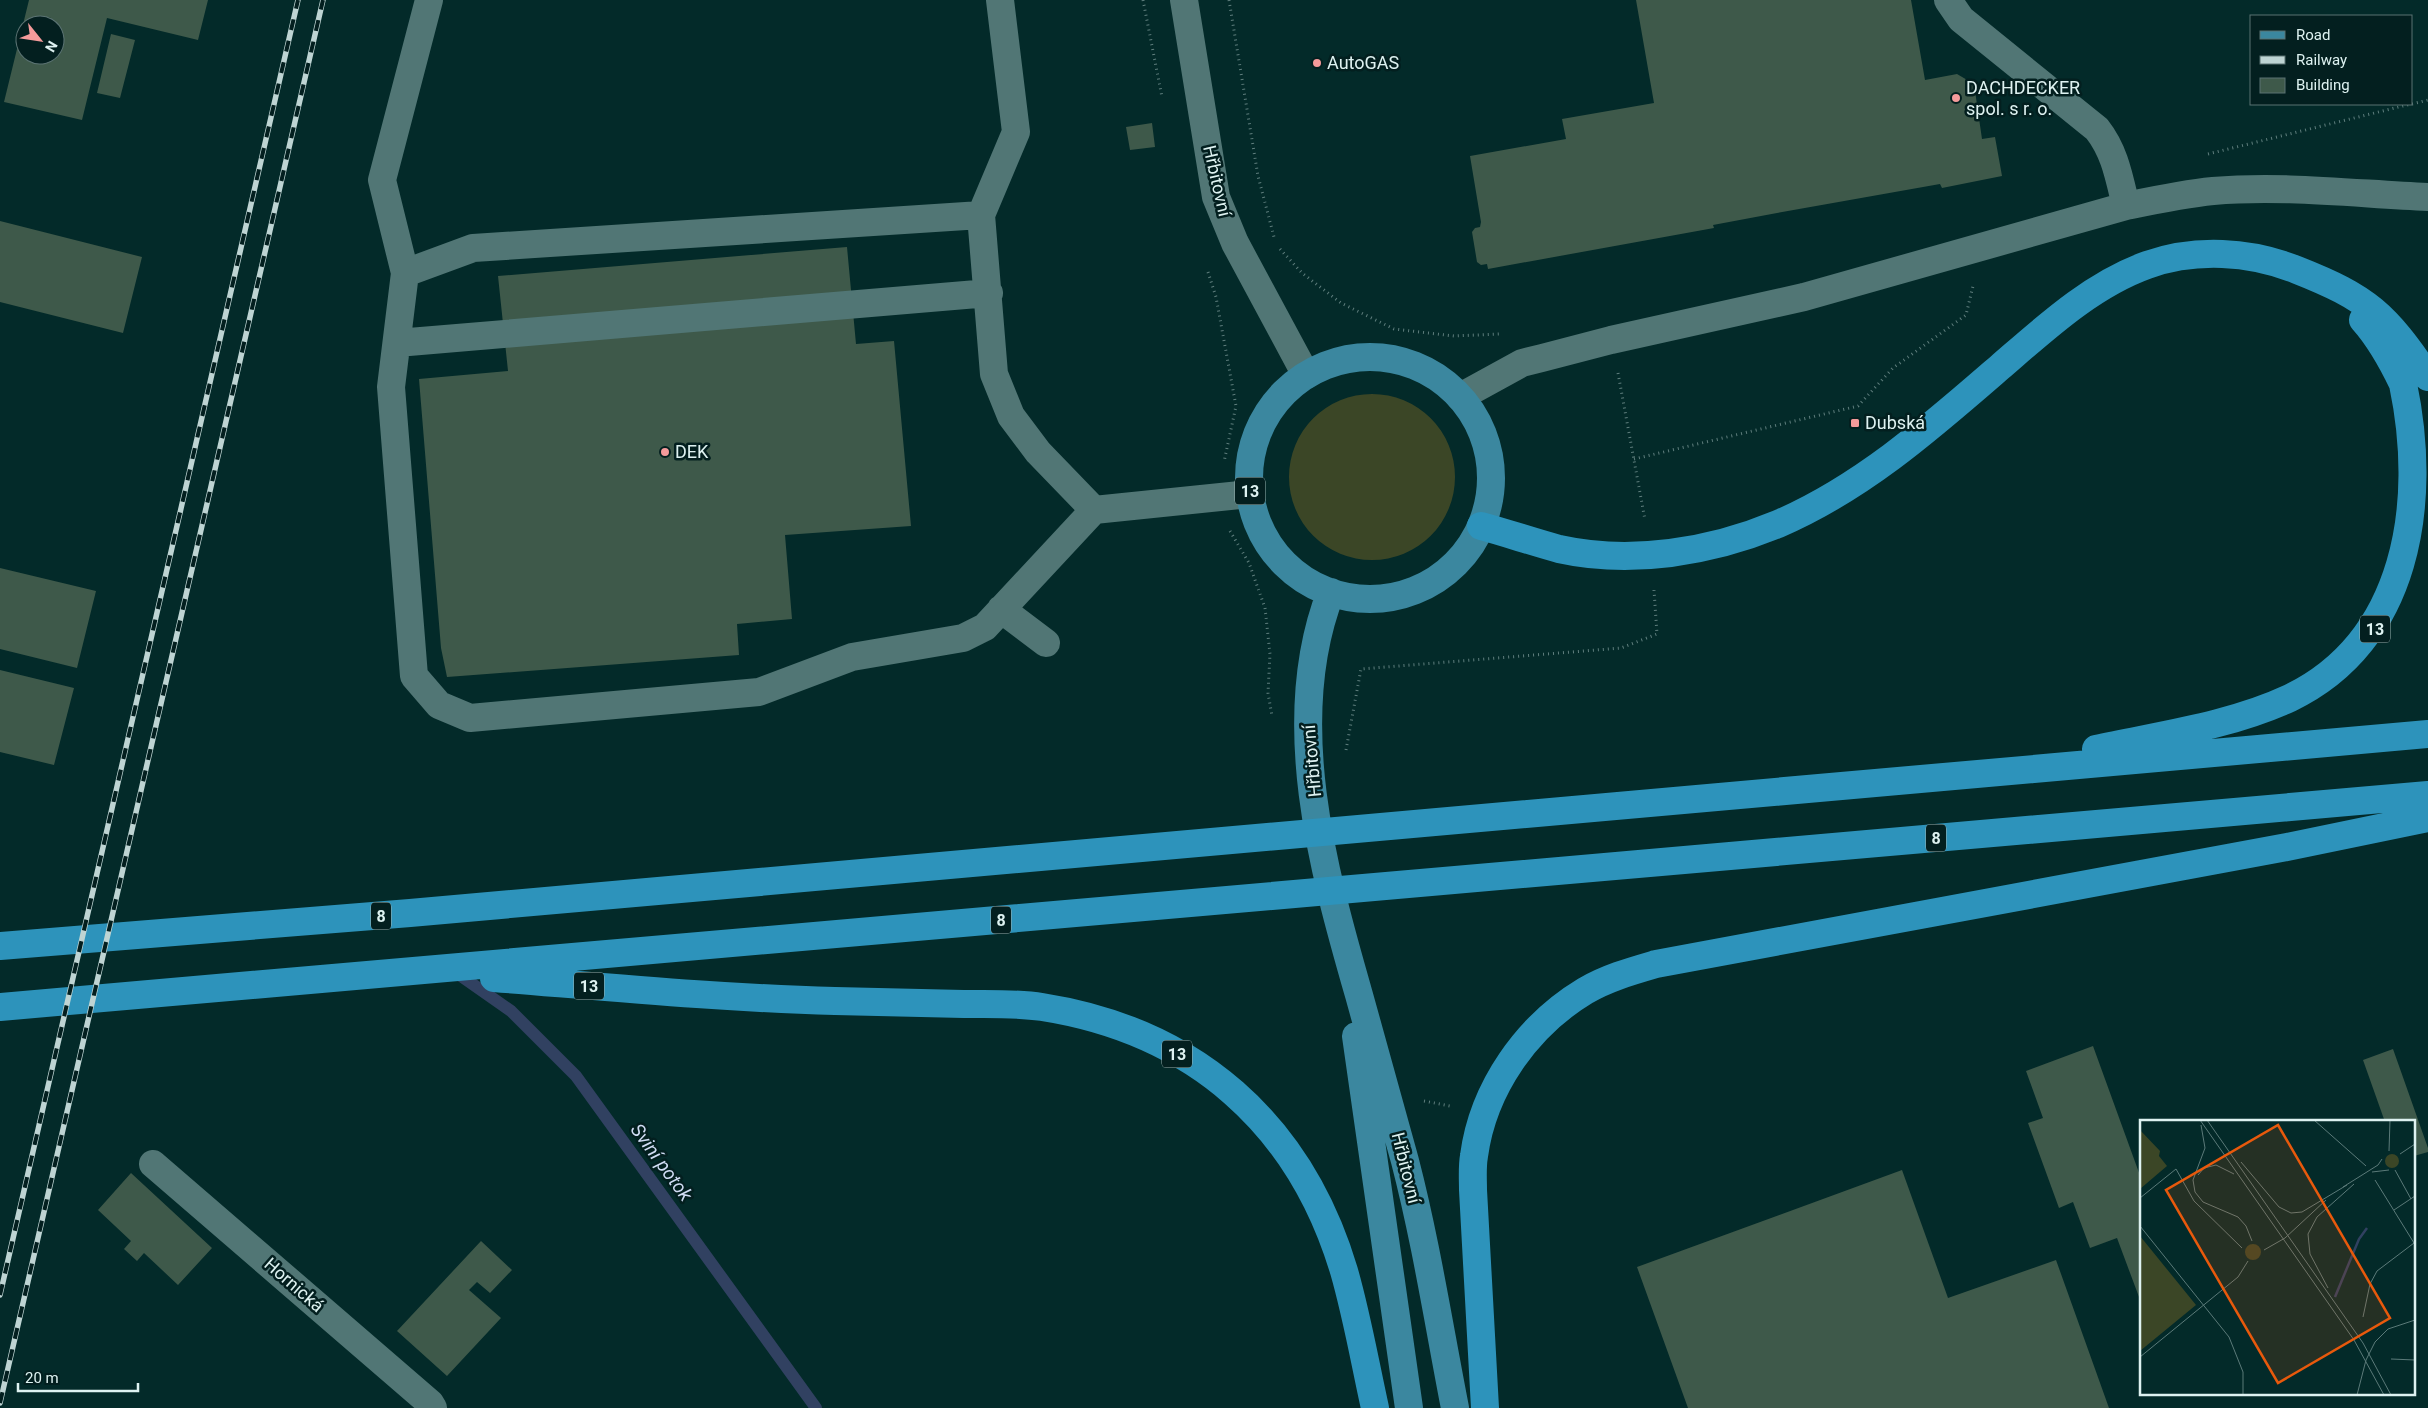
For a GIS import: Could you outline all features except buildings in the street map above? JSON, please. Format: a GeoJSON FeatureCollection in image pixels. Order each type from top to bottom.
{"type":"FeatureCollection","features":[{"type":"Feature","properties":{"kind":"highway","name":"13"},"geometry":{"type":"LineString","coordinates":[[1481,526],[1560,549],[1605,555],[1651,555],[1717,544],[1777,524],[1826,500],[1877,467],[1960,401],[2051,324],[2085,299],[2139,269],[2181,256],[2216,254],[2254,257],[2296,270],[2332,291],[2367,326],[2385,349],[2409,397],[2417,421],[2427,477],[2424,513],[2418,545],[2408,575],[2392,606],[2369,638],[2341,664],[2318,682],[2289,698],[2224,721],[1989,773]]}},
{"type":"Feature","properties":{"kind":"highway"},"geometry":{"type":"LineString","coordinates":[[2296,270],[2335,285],[2371,306],[2390,324],[2428,377]]}},
{"type":"Feature","properties":{"kind":"highway","name":"8"},"geometry":{"type":"LineString","coordinates":[[0,946],[410,914],[2428,734]]}},
{"type":"Feature","properties":{"kind":"highway","name":"8"},"geometry":{"type":"LineString","coordinates":[[0,1007],[2428,795]]}},
{"type":"Feature","properties":{"kind":"highway"},"geometry":{"type":"LineString","coordinates":[[1485,1408],[1473,1190],[1473,1157],[1493,1091],[1526,1042],[1553,1016],[1585,991],[1616,976],[1656,964],[2278,849],[2428,818]]}},
{"type":"Feature","properties":{"kind":"highway","name":"13"},"geometry":{"type":"LineString","coordinates":[[415,972],[763,999],[1040,1007],[1095,1019],[1145,1035],[1193,1063],[1238,1095],[1269,1128],[1302,1173],[1323,1216],[1344,1272],[1375,1408]]}},
{"type":"Feature","properties":{"kind":"main road"},"geometry":{"type":"LineString","coordinates":[[1306,375],[1329,364],[1346,359],[1365,357],[1389,358],[1412,364],[1431,373],[1460,397],[1482,432],[1488,454],[1490,492],[1481,526]]}},
{"type":"Feature","properties":{"kind":"main road","name":"13"},"geometry":{"type":"LineString","coordinates":[[1306,375],[1274,403],[1264,420],[1251,456],[1250,494],[1261,532],[1274,553],[1289,568],[1308,582],[1345,596],[1374,599],[1394,596],[1424,586],[1454,564],[1464,553],[1481,526]]}},
{"type":"Feature","properties":{"kind":"main road","name":"Hřbitovní"},"geometry":{"type":"LineString","coordinates":[[1331,592],[1319,622],[1310,670],[1309,756],[1323,852],[1341,931],[1409,1176],[1455,1408]]}},
{"type":"Feature","properties":{"kind":"main road","name":"Hřbitovní"},"geometry":{"type":"LineString","coordinates":[[1341,931],[1409,1408]]}},
{"type":"Feature","properties":{"kind":"street"},"geometry":{"type":"LineString","coordinates":[[429,0],[382,180],[405,273],[391,388],[414,676],[439,705],[470,718],[758,692],[852,657],[962,638],[993,618],[1094,510],[1250,494]]}},
{"type":"Feature","properties":{"kind":"street"},"geometry":{"type":"LineString","coordinates":[[1000,0],[1016,132],[981,215],[989,293],[994,374],[1011,416],[1038,452],[1094,510]]}},
{"type":"Feature","properties":{"kind":"street","name":"Hřbitovní"},"geometry":{"type":"LineString","coordinates":[[1184,0],[1216,197],[1235,242],[1306,375]]}},
{"type":"Feature","properties":{"kind":"street"},"geometry":{"type":"LineString","coordinates":[[1948,0],[1960,19],[2097,129],[2107,142],[2116,160],[2126,206]]}},
{"type":"Feature","properties":{"kind":"street"},"geometry":{"type":"LineString","coordinates":[[1460,397],[1522,363],[1611,340],[1804,297],[2126,206],[2176,196],[2223,191],[2265,190],[2428,197]]}},
{"type":"Feature","properties":{"kind":"street"},"geometry":{"type":"LineString","coordinates":[[405,273],[473,248],[981,215]]}},
{"type":"Feature","properties":{"kind":"street"},"geometry":{"type":"LineString","coordinates":[[397,343],[989,293]]}},
{"type":"Feature","properties":{"kind":"street"},"geometry":{"type":"LineString","coordinates":[[993,618],[1046,643]]}},
{"type":"Feature","properties":{"kind":"street","name":"Hornická"},"geometry":{"type":"LineString","coordinates":[[153,1164],[430,1403],[433,1408]]}},
{"type":"Feature","properties":{"kind":"path"},"geometry":{"type":"LineString","coordinates":[[1229,0],[1258,176],[1276,244],[1302,273],[1341,303],[1394,329],[1454,336],[1501,334]]}},
{"type":"Feature","properties":{"kind":"path"},"geometry":{"type":"LineString","coordinates":[[2413,104],[2428,100]]}},
{"type":"Feature","properties":{"kind":"path"},"geometry":{"type":"LineString","coordinates":[[2203,155],[2408,105]]}},
{"type":"Feature","properties":{"kind":"path"},"geometry":{"type":"LineString","coordinates":[[1634,459],[1858,406],[1893,368],[1966,315]]}},
{"type":"Feature","properties":{"kind":"path"},"geometry":{"type":"LineString","coordinates":[[1232,382],[1236,406],[1220,478],[1222,498],[1231,535],[1249,563],[1265,608],[1270,654],[1268,693],[1273,721]]}},
{"type":"Feature","properties":{"kind":"green space"},"geometry":{"type":"Polygon","coordinates":[[[1372,394],[1404,401],[1418,408],[1431,418],[1441,431],[1448,445],[1455,477],[1448,509],[1441,523],[1431,536],[1418,546],[1404,553],[1372,560],[1340,553],[1326,546],[1313,536],[1303,523],[1296,509],[1289,477],[1296,445],[1303,431],[1313,418],[1326,408],[1340,401],[1372,394]]]}},
{"type":"Feature","properties":{"kind":"waterway","name":"Sviní potok"},"geometry":{"type":"LineString","coordinates":[[454,971],[511,1011],[576,1076],[816,1408]]}},
{"type":"Feature","properties":{"kind":"railway"},"geometry":{"type":"LineString","coordinates":[[0,1295],[298,0]]}},
{"type":"Feature","properties":{"kind":"railway"},"geometry":{"type":"LineString","coordinates":[[0,1403],[323,0]]}},
{"type":"Feature","properties":{"kind":"place","name":"AutoGAS"},"geometry":{"type":"Point","coordinates":[1317,63]}},
{"type":"Feature","properties":{"kind":"place","name":"DACHDECKER spol. s r. o."},"geometry":{"type":"Point","coordinates":[1956,98]}},
{"type":"Feature","properties":{"kind":"place","name":"Dubská"},"geometry":{"type":"Point","coordinates":[1855,423]}},
{"type":"Feature","properties":{"kind":"place","name":"DEK"},"geometry":{"type":"Point","coordinates":[665,452]}}]}
